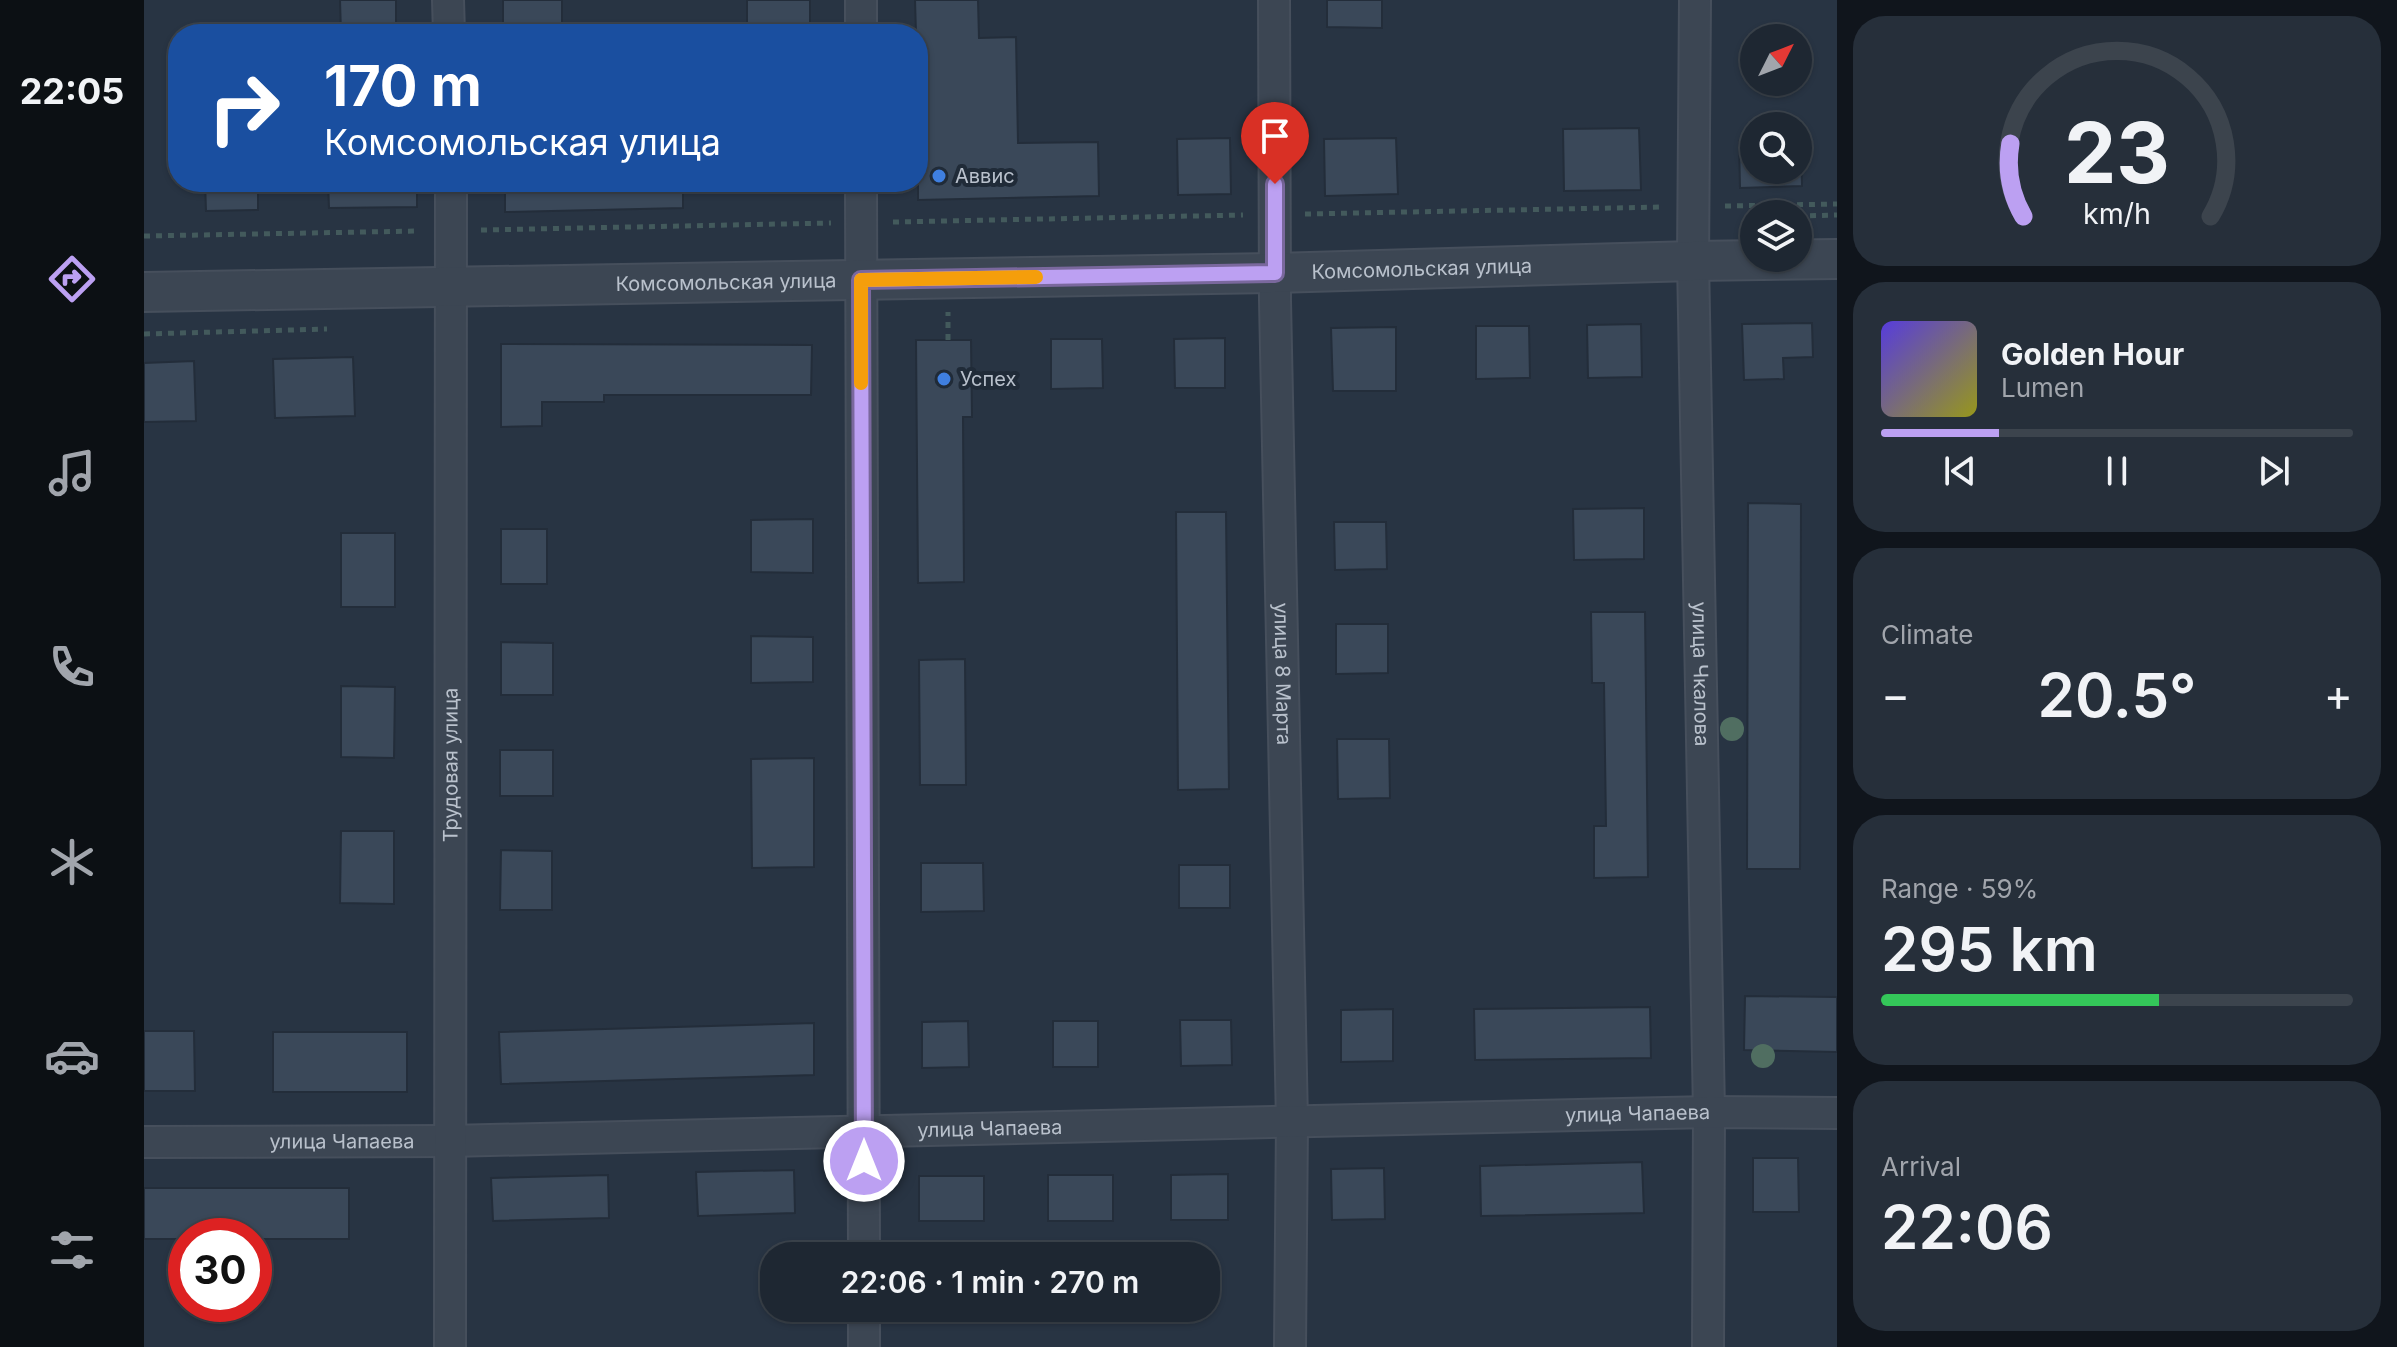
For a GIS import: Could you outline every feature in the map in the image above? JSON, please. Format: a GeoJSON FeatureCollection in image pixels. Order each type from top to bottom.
{"type":"FeatureCollection","features":[{"type":"Feature","properties":{"kind":"street"},"geometry":{"type":"LineString","coordinates":[[448,0],[449,24]]}},
{"type":"Feature","properties":{"kind":"street"},"geometry":{"type":"LineString","coordinates":[[861,0],[861,24]]}},
{"type":"Feature","properties":{"kind":"street","name":"улица 8 Марта"},"geometry":{"type":"LineString","coordinates":[[1274,0],[1275,273],[1292,1122],[1290,1347]]}},
{"type":"Feature","properties":{"kind":"street","name":"улица Чкалова"},"geometry":{"type":"LineString","coordinates":[[1695,0],[1693,261],[1709,1112],[1708,1347]]}},
{"type":"Feature","properties":{"kind":"street","name":"Трудовая улица"},"geometry":{"type":"LineString","coordinates":[[450,1347],[451,192]]}},
{"type":"Feature","properties":{"kind":"street"},"geometry":{"type":"LineString","coordinates":[[861,192],[864,1242]]}},
{"type":"Feature","properties":{"kind":"street","name":"Комсомольская улица"},"geometry":{"type":"LineString","coordinates":[[144,292],[1275,273],[1837,259]]}},
{"type":"Feature","properties":{"kind":"street","name":"улица Чапаева"},"geometry":{"type":"LineString","coordinates":[[144,1142],[450,1141],[1709,1112],[1837,1113]]}},
{"type":"Feature","properties":{"kind":"street"},"geometry":{"type":"LineString","coordinates":[[864,1322],[864,1347]]}},
{"type":"Feature","properties":{"kind":"path"},"geometry":{"type":"LineString","coordinates":[[1812,204],[1837,204]]}},
{"type":"Feature","properties":{"kind":"path"},"geometry":{"type":"LineString","coordinates":[[144,236],[1740,205]]}},
{"type":"Feature","properties":{"kind":"path"},"geometry":{"type":"LineString","coordinates":[[1812,216],[1837,215]]}},
{"type":"Feature","properties":{"kind":"path"},"geometry":{"type":"LineString","coordinates":[[948,311],[948,340]]}},
{"type":"Feature","properties":{"kind":"building"},"geometry":{"type":"Polygon","coordinates":[[[340,0],[396,0],[396,24],[341,24],[340,0]]]}},
{"type":"Feature","properties":{"kind":"building"},"geometry":{"type":"Polygon","coordinates":[[[503,0],[562,0],[562,24],[503,24],[503,0]]]}},
{"type":"Feature","properties":{"kind":"building"},"geometry":{"type":"Polygon","coordinates":[[[747,0],[810,0],[810,24],[747,24],[747,0]]]}},
{"type":"Feature","properties":{"kind":"building"},"geometry":{"type":"Polygon","coordinates":[[[915,0],[978,0],[979,38],[1016,37],[1018,143],[1098,142],[1099,196],[918,200],[918,192],[928,192],[928,24],[916,24],[915,0]]]}},
{"type":"Feature","properties":{"kind":"building"},"geometry":{"type":"Polygon","coordinates":[[[1327,0],[1382,0],[1382,28],[1327,27],[1327,0]]]}},
{"type":"Feature","properties":{"kind":"building"},"geometry":{"type":"Polygon","coordinates":[[[1639,128],[1641,190],[1564,191],[1563,129],[1639,128]]]}},
{"type":"Feature","properties":{"kind":"building"},"geometry":{"type":"Polygon","coordinates":[[[1230,138],[1231,194],[1178,195],[1177,139],[1230,138]]]}},
{"type":"Feature","properties":{"kind":"building"},"geometry":{"type":"Polygon","coordinates":[[[1396,138],[1398,194],[1325,196],[1324,139],[1396,138]]]}},
{"type":"Feature","properties":{"kind":"building"},"geometry":{"type":"Polygon","coordinates":[[[1739,141],[1740,184],[1802,186],[1740,188],[1739,141]]]}},
{"type":"Feature","properties":{"kind":"building"},"geometry":{"type":"Polygon","coordinates":[[[205,192],[258,192],[258,210],[206,211],[205,192]]]}},
{"type":"Feature","properties":{"kind":"building"},"geometry":{"type":"Polygon","coordinates":[[[328,192],[417,192],[417,207],[329,208],[328,192]]]}},
{"type":"Feature","properties":{"kind":"building"},"geometry":{"type":"Polygon","coordinates":[[[505,192],[683,192],[683,208],[505,212],[505,192]]]}},
{"type":"Feature","properties":{"kind":"building"},"geometry":{"type":"Polygon","coordinates":[[[1812,323],[1813,357],[1783,358],[1784,379],[1744,380],[1742,324],[1812,323]]]}},
{"type":"Feature","properties":{"kind":"building"},"geometry":{"type":"Polygon","coordinates":[[[1641,324],[1642,377],[1588,378],[1587,325],[1641,324]]]}},
{"type":"Feature","properties":{"kind":"building"},"geometry":{"type":"Polygon","coordinates":[[[1476,326],[1529,326],[1530,378],[1476,379],[1476,326]]]}},
{"type":"Feature","properties":{"kind":"building"},"geometry":{"type":"Polygon","coordinates":[[[1396,327],[1396,391],[1333,391],[1331,328],[1396,327]]]}},
{"type":"Feature","properties":{"kind":"building"},"geometry":{"type":"Polygon","coordinates":[[[1225,338],[1225,388],[1175,388],[1174,339],[1225,338]]]}},
{"type":"Feature","properties":{"kind":"building"},"geometry":{"type":"Polygon","coordinates":[[[1051,339],[1102,339],[1103,388],[1051,389],[1051,339]]]}},
{"type":"Feature","properties":{"kind":"building"},"geometry":{"type":"Polygon","coordinates":[[[916,340],[971,340],[972,417],[963,417],[964,582],[918,583],[916,340]]]}},
{"type":"Feature","properties":{"kind":"building"},"geometry":{"type":"Polygon","coordinates":[[[501,344],[812,345],[811,395],[604,395],[604,402],[542,402],[542,426],[501,427],[501,344]]]}},
{"type":"Feature","properties":{"kind":"building"},"geometry":{"type":"Polygon","coordinates":[[[353,357],[355,416],[275,418],[273,359],[353,357]]]}},
{"type":"Feature","properties":{"kind":"building"},"geometry":{"type":"Polygon","coordinates":[[[194,361],[196,421],[144,422],[144,363],[194,361]]]}},
{"type":"Feature","properties":{"kind":"building"},"geometry":{"type":"Polygon","coordinates":[[[1748,503],[1801,504],[1800,869],[1747,869],[1748,503]]]}},
{"type":"Feature","properties":{"kind":"building"},"geometry":{"type":"Polygon","coordinates":[[[1644,508],[1644,559],[1574,560],[1573,509],[1644,508]]]}},
{"type":"Feature","properties":{"kind":"building"},"geometry":{"type":"Polygon","coordinates":[[[1176,512],[1226,512],[1229,789],[1178,790],[1176,512]]]}},
{"type":"Feature","properties":{"kind":"building"},"geometry":{"type":"Polygon","coordinates":[[[813,519],[813,573],[751,572],[751,520],[813,519]]]}},
{"type":"Feature","properties":{"kind":"building"},"geometry":{"type":"Polygon","coordinates":[[[1334,522],[1386,522],[1387,569],[1335,570],[1334,522]]]}},
{"type":"Feature","properties":{"kind":"building"},"geometry":{"type":"Polygon","coordinates":[[[501,529],[547,529],[547,584],[501,584],[501,529]]]}},
{"type":"Feature","properties":{"kind":"building"},"geometry":{"type":"Polygon","coordinates":[[[341,533],[395,533],[395,607],[341,607],[341,533]]]}},
{"type":"Feature","properties":{"kind":"building"},"geometry":{"type":"Polygon","coordinates":[[[1591,612],[1645,612],[1648,877],[1594,878],[1594,826],[1606,826],[1604,683],[1592,683],[1591,612]]]}},
{"type":"Feature","properties":{"kind":"building"},"geometry":{"type":"Polygon","coordinates":[[[1336,624],[1388,624],[1388,673],[1336,674],[1336,624]]]}},
{"type":"Feature","properties":{"kind":"building"},"geometry":{"type":"Polygon","coordinates":[[[751,636],[813,637],[813,682],[751,683],[751,636]]]}},
{"type":"Feature","properties":{"kind":"building"},"geometry":{"type":"Polygon","coordinates":[[[501,642],[553,643],[553,695],[501,695],[501,642]]]}},
{"type":"Feature","properties":{"kind":"building"},"geometry":{"type":"Polygon","coordinates":[[[965,659],[966,785],[920,785],[919,660],[965,659]]]}},
{"type":"Feature","properties":{"kind":"building"},"geometry":{"type":"Polygon","coordinates":[[[341,686],[395,687],[394,758],[341,757],[341,686]]]}},
{"type":"Feature","properties":{"kind":"building"},"geometry":{"type":"Polygon","coordinates":[[[1337,739],[1389,739],[1390,798],[1338,799],[1337,739]]]}},
{"type":"Feature","properties":{"kind":"building"},"geometry":{"type":"Polygon","coordinates":[[[500,750],[553,750],[553,796],[500,796],[500,750]]]}},
{"type":"Feature","properties":{"kind":"building"},"geometry":{"type":"Polygon","coordinates":[[[814,758],[814,867],[752,868],[751,759],[814,758]]]}},
{"type":"Feature","properties":{"kind":"building"},"geometry":{"type":"Polygon","coordinates":[[[341,831],[394,831],[394,904],[340,903],[341,831]]]}},
{"type":"Feature","properties":{"kind":"building"},"geometry":{"type":"Polygon","coordinates":[[[501,850],[552,851],[552,910],[500,910],[501,850]]]}},
{"type":"Feature","properties":{"kind":"building"},"geometry":{"type":"Polygon","coordinates":[[[921,863],[983,863],[984,911],[921,912],[921,863]]]}},
{"type":"Feature","properties":{"kind":"building"},"geometry":{"type":"Polygon","coordinates":[[[1179,865],[1230,865],[1230,908],[1179,908],[1179,865]]]}},
{"type":"Feature","properties":{"kind":"building"},"geometry":{"type":"Polygon","coordinates":[[[1745,996],[1837,997],[1837,1052],[1744,1050],[1745,996]]]}},
{"type":"Feature","properties":{"kind":"building"},"geometry":{"type":"Polygon","coordinates":[[[1650,1007],[1651,1058],[1475,1060],[1474,1009],[1650,1007]]]}},
{"type":"Feature","properties":{"kind":"building"},"geometry":{"type":"Polygon","coordinates":[[[1393,1009],[1393,1061],[1341,1062],[1341,1010],[1393,1009]]]}},
{"type":"Feature","properties":{"kind":"building"},"geometry":{"type":"Polygon","coordinates":[[[1180,1020],[1231,1020],[1232,1065],[1181,1066],[1180,1020]]]}},
{"type":"Feature","properties":{"kind":"building"},"geometry":{"type":"Polygon","coordinates":[[[968,1021],[969,1067],[922,1068],[922,1022],[968,1021]]]}},
{"type":"Feature","properties":{"kind":"building"},"geometry":{"type":"Polygon","coordinates":[[[1053,1021],[1098,1021],[1098,1067],[1053,1067],[1053,1021]]]}},
{"type":"Feature","properties":{"kind":"building"},"geometry":{"type":"Polygon","coordinates":[[[814,1023],[814,1075],[501,1084],[499,1032],[814,1023]]]}},
{"type":"Feature","properties":{"kind":"building"},"geometry":{"type":"Polygon","coordinates":[[[144,1031],[194,1031],[195,1091],[144,1091],[144,1031]]]}},
{"type":"Feature","properties":{"kind":"building"},"geometry":{"type":"Polygon","coordinates":[[[273,1032],[407,1032],[407,1092],[273,1092],[273,1032]]]}},
{"type":"Feature","properties":{"kind":"building"},"geometry":{"type":"Polygon","coordinates":[[[1753,1158],[1798,1158],[1799,1212],[1753,1212],[1753,1158]]]}},
{"type":"Feature","properties":{"kind":"building"},"geometry":{"type":"Polygon","coordinates":[[[1642,1162],[1644,1213],[1481,1216],[1480,1166],[1642,1162]]]}},
{"type":"Feature","properties":{"kind":"building"},"geometry":{"type":"Polygon","coordinates":[[[1384,1168],[1385,1219],[1332,1220],[1331,1169],[1384,1168]]]}},
{"type":"Feature","properties":{"kind":"building"},"geometry":{"type":"Polygon","coordinates":[[[794,1170],[795,1213],[698,1216],[696,1172],[794,1170]]]}},
{"type":"Feature","properties":{"kind":"building"},"geometry":{"type":"Polygon","coordinates":[[[1228,1174],[1228,1220],[1171,1220],[1171,1175],[1228,1174]]]}},
{"type":"Feature","properties":{"kind":"building"},"geometry":{"type":"Polygon","coordinates":[[[608,1175],[609,1218],[493,1221],[491,1178],[608,1175]]]}},
{"type":"Feature","properties":{"kind":"building"},"geometry":{"type":"Polygon","coordinates":[[[1048,1175],[1113,1175],[1113,1221],[1048,1221],[1048,1175]]]}},
{"type":"Feature","properties":{"kind":"building"},"geometry":{"type":"Polygon","coordinates":[[[919,1176],[984,1176],[984,1221],[919,1221],[919,1176]]]}},
{"type":"Feature","properties":{"kind":"building"},"geometry":{"type":"Polygon","coordinates":[[[144,1188],[349,1188],[349,1239],[272,1239],[272,1218],[168,1218],[168,1239],[144,1239],[144,1188]]]}},
{"type":"Feature","properties":{"kind":"slow traffic"},"geometry":{"type":"LineString","coordinates":[[861,383],[861,280],[1036,277]]}},
{"type":"Feature","properties":{"kind":"place","name":"Аввис"},"geometry":{"type":"Point","coordinates":[939,176]}},
{"type":"Feature","properties":{"kind":"place","name":"Успех"},"geometry":{"type":"Point","coordinates":[944,379]}},
{"type":"Feature","properties":{"kind":"route"},"geometry":{"type":"LineString","coordinates":[[864,1161],[861,280],[1275,273],[1275,184]]}}]}
